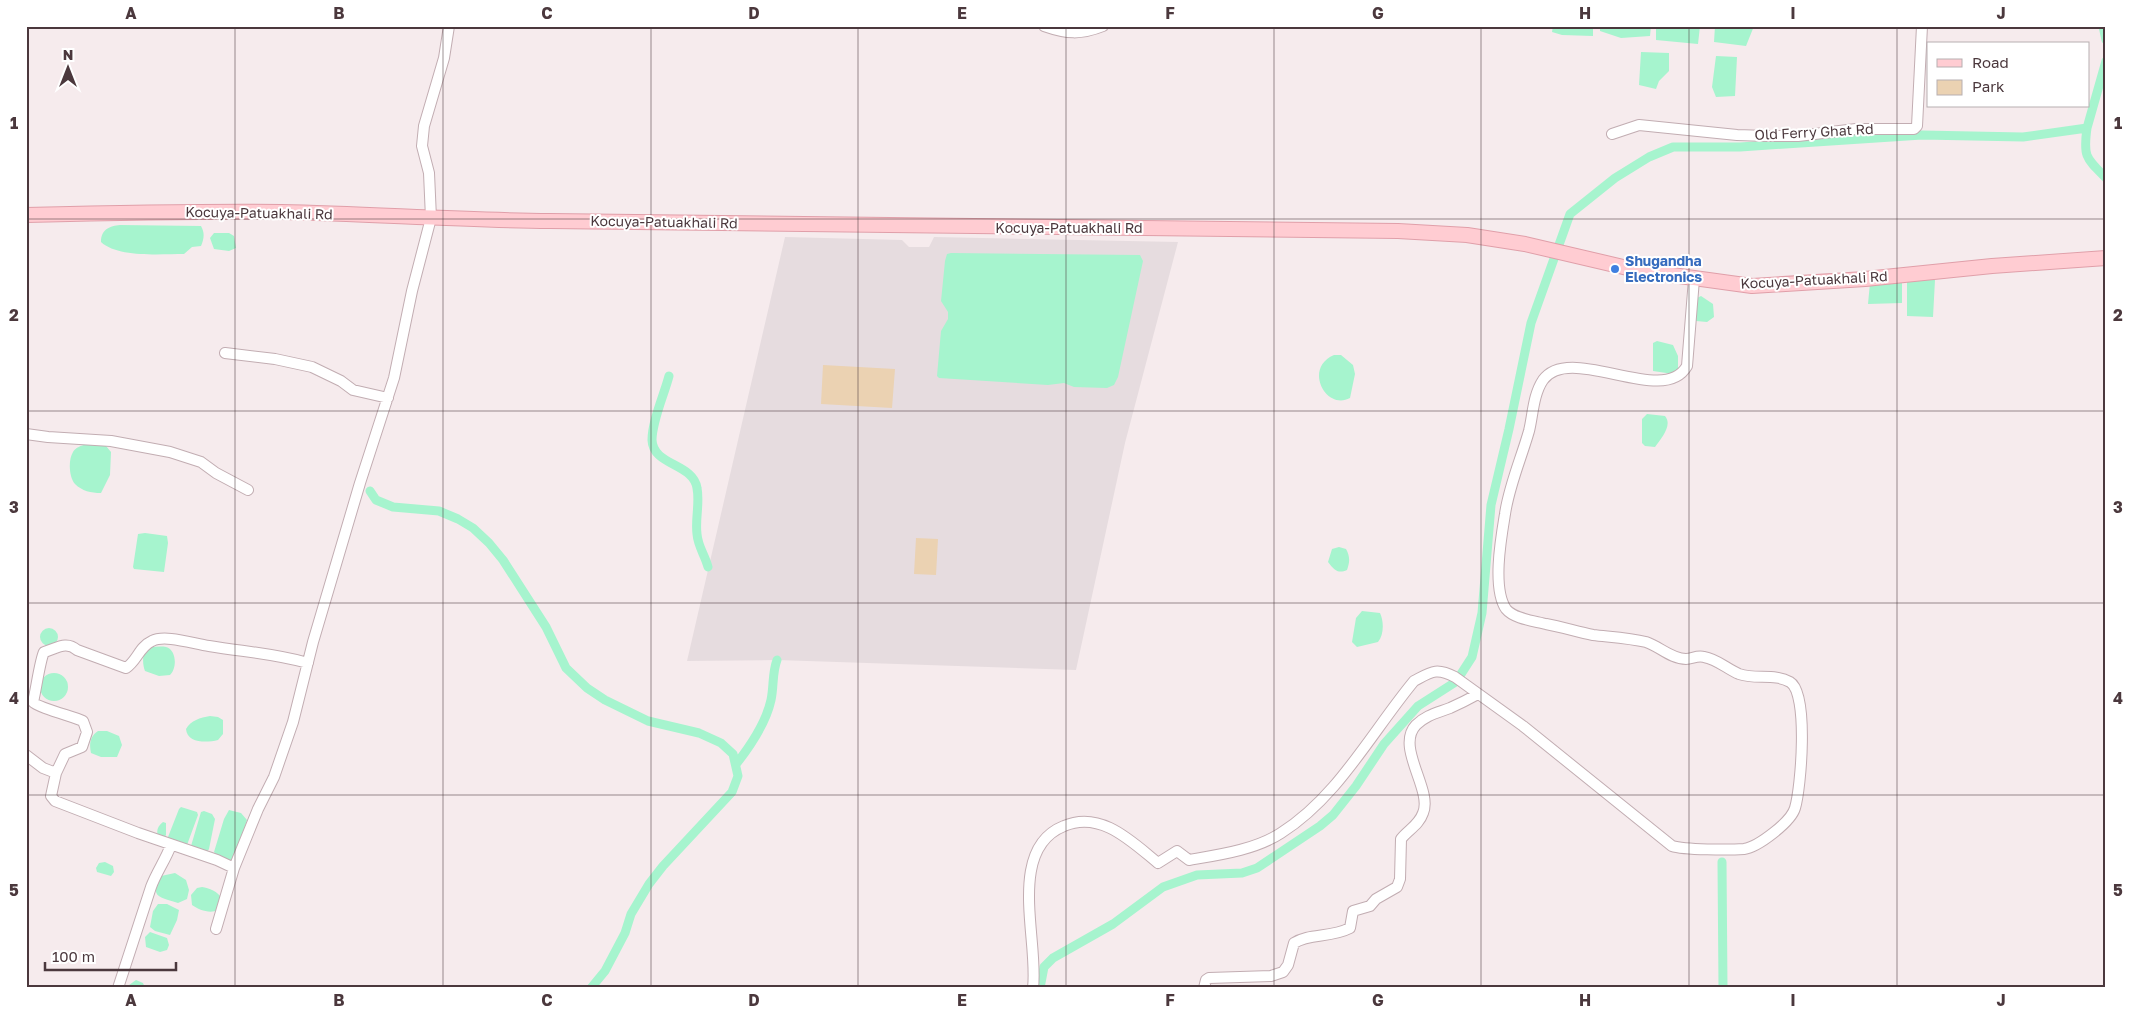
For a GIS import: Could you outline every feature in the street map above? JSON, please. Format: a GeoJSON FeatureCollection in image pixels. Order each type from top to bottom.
{"type":"FeatureCollection","features":[{"type":"Feature","properties":{"kind":"main road","name":"Kocuya-Patuakhali Rd"},"geometry":{"type":"LineString","coordinates":[[26,215],[207,211],[431,218],[905,226],[1398,231],[1467,235],[1544,248],[1636,270],[1752,286],[2106,258]]}},
{"type":"Feature","properties":{"kind":"street"},"geometry":{"type":"LineString","coordinates":[[216,929],[234,868],[258,809],[274,777],[293,722],[360,483],[388,398],[431,218],[429,173],[422,146],[424,126],[444,58],[449,26]]}},
{"type":"Feature","properties":{"kind":"street"},"geometry":{"type":"LineString","coordinates":[[1044,26],[1061,32],[1080,34],[1103,26]]}},
{"type":"Feature","properties":{"kind":"street","name":"Old Ferry Ghat Rd"},"geometry":{"type":"LineString","coordinates":[[1612,134],[1639,125],[1737,135],[1767,136],[1798,136],[1856,129],[1914,129],[1917,126],[1922,26]]}},
{"type":"Feature","properties":{"kind":"street"},"geometry":{"type":"LineString","coordinates":[[1034,988],[1030,897],[1031,872],[1040,844],[1058,828],[1081,822],[1103,824],[1124,836],[1158,863],[1177,851],[1189,860],[1232,853],[1280,834],[1322,802],[1414,681],[1431,672],[1442,670],[1454,676],[1523,726],[1672,846],[1683,849],[1746,849],[1771,835],[1794,812],[1800,787],[1802,733],[1799,697],[1794,684],[1788,680],[1774,677],[1744,676],[1703,656],[1686,659],[1672,655],[1647,643],[1591,634],[1534,621],[1510,613],[1503,602],[1498,571],[1498,555],[1507,498],[1529,430],[1537,393],[1543,380],[1552,371],[1567,368],[1660,380],[1673,378],[1683,373],[1687,366],[1694,279]]}},
{"type":"Feature","properties":{"kind":"street"},"geometry":{"type":"LineString","coordinates":[[225,353],[275,359],[312,367],[353,390],[388,398]]}},
{"type":"Feature","properties":{"kind":"street"},"geometry":{"type":"LineString","coordinates":[[26,434],[48,438],[111,441],[170,452],[200,462],[248,490]]}},
{"type":"Feature","properties":{"kind":"street"},"geometry":{"type":"LineString","coordinates":[[234,868],[218,860],[55,801],[51,796],[56,773],[65,754],[82,747],[87,732],[83,721],[51,709],[36,706],[33,702],[42,657],[44,652],[54,650],[64,644],[71,645],[77,650],[126,668],[133,664],[144,646],[161,638],[277,654],[308,663]]}},
{"type":"Feature","properties":{"kind":"street"},"geometry":{"type":"LineString","coordinates":[[1204,988],[1206,980],[1209,978],[1271,976],[1283,972],[1288,965],[1294,943],[1302,938],[1339,934],[1350,928],[1354,911],[1370,906],[1376,899],[1397,887],[1400,879],[1401,840],[1418,823],[1424,812],[1425,802],[1412,758],[1410,733],[1416,725],[1431,714],[1450,708],[1474,691]]}},
{"type":"Feature","properties":{"kind":"street"},"geometry":{"type":"LineString","coordinates":[[26,755],[43,768],[56,773]]}},
{"type":"Feature","properties":{"kind":"street"},"geometry":{"type":"LineString","coordinates":[[118,988],[128,950],[139,926],[152,885],[171,844]]}},
{"type":"Feature","properties":{"kind":"shaded area"},"geometry":{"type":"Polygon","coordinates":[[[1553,26],[1593,26],[1593,36],[1562,35],[1552,32],[1553,26]]]}},
{"type":"Feature","properties":{"kind":"shaded area"},"geometry":{"type":"Polygon","coordinates":[[[1600,26],[1651,26],[1650,36],[1621,38],[1600,31],[1600,26]]]}},
{"type":"Feature","properties":{"kind":"shaded area"},"geometry":{"type":"Polygon","coordinates":[[[1656,26],[1700,26],[1698,44],[1656,40],[1656,26]]]}},
{"type":"Feature","properties":{"kind":"shaded area"},"geometry":{"type":"Polygon","coordinates":[[[1715,26],[1754,26],[1746,46],[1714,42],[1715,26]]]}},
{"type":"Feature","properties":{"kind":"shaded area"},"geometry":{"type":"Polygon","coordinates":[[[1641,52],[1669,53],[1669,71],[1659,81],[1656,89],[1639,85],[1641,52]]]}},
{"type":"Feature","properties":{"kind":"shaded area"},"geometry":{"type":"Polygon","coordinates":[[[1716,56],[1737,57],[1735,96],[1716,97],[1712,87],[1716,56]]]}},
{"type":"Feature","properties":{"kind":"shaded area"},"geometry":{"type":"Polygon","coordinates":[[[113,226],[201,226],[203,238],[201,246],[192,247],[184,254],[129,253],[118,251],[101,242],[104,231],[113,226]]]}},
{"type":"Feature","properties":{"kind":"shaded area"},"geometry":{"type":"Polygon","coordinates":[[[214,233],[229,233],[234,236],[236,248],[229,251],[214,249],[210,238],[214,233]]]}},
{"type":"Feature","properties":{"kind":"shaded area"},"geometry":{"type":"Polygon","coordinates":[[[785,237],[902,240],[909,247],[929,247],[934,237],[1178,242],[1125,443],[1076,670],[777,660],[687,661],[785,237]]]}},
{"type":"Feature","properties":{"kind":"shaded area"},"geometry":{"type":"Polygon","coordinates":[[[947,254],[1140,255],[1143,261],[1118,377],[1114,385],[1107,388],[1074,387],[1064,383],[1048,385],[939,378],[937,376],[941,331],[948,319],[948,312],[941,301],[945,261],[947,254]]]}},
{"type":"Feature","properties":{"kind":"shaded area"},"geometry":{"type":"Polygon","coordinates":[[[1907,280],[1935,280],[1933,317],[1907,316],[1907,280]]]}},
{"type":"Feature","properties":{"kind":"shaded area"},"geometry":{"type":"Polygon","coordinates":[[[1870,283],[1902,283],[1902,303],[1868,304],[1870,283]]]}},
{"type":"Feature","properties":{"kind":"shaded area"},"geometry":{"type":"Polygon","coordinates":[[[1701,296],[1713,304],[1714,317],[1707,322],[1696,321],[1694,318],[1697,298],[1701,296]]]}},
{"type":"Feature","properties":{"kind":"shaded area"},"geometry":{"type":"Polygon","coordinates":[[[1657,341],[1673,345],[1678,356],[1678,370],[1673,374],[1653,371],[1653,343],[1657,341]]]}},
{"type":"Feature","properties":{"kind":"shaded area"},"geometry":{"type":"Polygon","coordinates":[[[1334,355],[1341,355],[1353,365],[1355,374],[1350,398],[1333,399],[1326,394],[1321,386],[1319,378],[1320,369],[1325,361],[1334,355]]]}},
{"type":"Feature","properties":{"kind":"shaded area"},"geometry":{"type":"Polygon","coordinates":[[[1647,414],[1665,416],[1668,424],[1655,447],[1645,446],[1642,443],[1642,419],[1647,414]]]}},
{"type":"Feature","properties":{"kind":"shaded area"},"geometry":{"type":"Polygon","coordinates":[[[86,444],[106,446],[111,452],[110,475],[101,493],[84,490],[75,484],[71,477],[71,455],[76,449],[86,444]]]}},
{"type":"Feature","properties":{"kind":"shaded area"},"geometry":{"type":"Polygon","coordinates":[[[138,534],[167,536],[168,543],[164,572],[134,569],[133,567],[138,534]]]}},
{"type":"Feature","properties":{"kind":"shaded area"},"geometry":{"type":"Polygon","coordinates":[[[1339,547],[1346,549],[1349,559],[1347,570],[1341,572],[1334,569],[1328,562],[1332,549],[1339,547]]]}},
{"type":"Feature","properties":{"kind":"shaded area"},"geometry":{"type":"Polygon","coordinates":[[[1362,611],[1380,613],[1383,624],[1382,632],[1378,642],[1357,647],[1352,642],[1356,618],[1362,611]]]}},
{"type":"Feature","properties":{"kind":"shaded area"},"geometry":{"type":"Polygon","coordinates":[[[49,628],[56,630],[58,637],[56,644],[49,646],[42,644],[40,637],[42,630],[49,628]]]}},
{"type":"Feature","properties":{"kind":"shaded area"},"geometry":{"type":"Polygon","coordinates":[[[149,647],[166,647],[170,649],[174,656],[175,664],[170,675],[159,676],[145,671],[143,658],[149,647]]]}},
{"type":"Feature","properties":{"kind":"shaded area"},"geometry":{"type":"Polygon","coordinates":[[[54,673],[64,677],[68,687],[64,697],[54,701],[44,697],[40,687],[44,677],[54,673]]]}},
{"type":"Feature","properties":{"kind":"shaded area"},"geometry":{"type":"Polygon","coordinates":[[[210,716],[223,720],[223,734],[218,740],[203,742],[193,739],[187,734],[186,729],[190,723],[210,716]]]}},
{"type":"Feature","properties":{"kind":"shaded area"},"geometry":{"type":"Polygon","coordinates":[[[98,731],[107,731],[119,736],[122,745],[117,757],[101,757],[91,753],[91,740],[98,731]]]}},
{"type":"Feature","properties":{"kind":"shaded area"},"geometry":{"type":"Polygon","coordinates":[[[181,807],[197,812],[198,815],[187,845],[170,841],[168,837],[181,807]]]}},
{"type":"Feature","properties":{"kind":"shaded area"},"geometry":{"type":"Polygon","coordinates":[[[229,810],[241,813],[247,820],[234,861],[223,859],[214,852],[224,819],[229,810]]]}},
{"type":"Feature","properties":{"kind":"shaded area"},"geometry":{"type":"Polygon","coordinates":[[[204,811],[212,814],[215,819],[207,852],[191,846],[201,812],[204,811]]]}},
{"type":"Feature","properties":{"kind":"shaded area"},"geometry":{"type":"Polygon","coordinates":[[[163,822],[166,823],[166,835],[164,838],[158,836],[157,832],[163,822]]]}},
{"type":"Feature","properties":{"kind":"shaded area"},"geometry":{"type":"Polygon","coordinates":[[[105,862],[113,866],[114,872],[111,876],[97,872],[96,868],[99,863],[105,862]]]}},
{"type":"Feature","properties":{"kind":"shaded area"},"geometry":{"type":"Polygon","coordinates":[[[175,873],[186,880],[189,890],[187,899],[178,903],[161,897],[156,892],[161,876],[175,873]]]}},
{"type":"Feature","properties":{"kind":"shaded area"},"geometry":{"type":"Polygon","coordinates":[[[202,887],[213,890],[220,896],[222,899],[218,910],[212,912],[205,911],[192,905],[191,895],[197,888],[202,887]]]}},
{"type":"Feature","properties":{"kind":"shaded area"},"geometry":{"type":"Polygon","coordinates":[[[158,904],[167,904],[179,910],[177,920],[170,935],[155,931],[150,927],[153,911],[158,904]]]}},
{"type":"Feature","properties":{"kind":"shaded area"},"geometry":{"type":"Polygon","coordinates":[[[150,932],[167,938],[169,945],[167,950],[160,952],[146,947],[145,937],[150,932]]]}},
{"type":"Feature","properties":{"kind":"shaded area"},"geometry":{"type":"Polygon","coordinates":[[[136,980],[143,983],[145,988],[125,988],[136,980]]]}},
{"type":"Feature","properties":{"kind":"green space"},"geometry":{"type":"Polygon","coordinates":[[[823,365],[895,369],[892,408],[821,404],[823,365]]]}},
{"type":"Feature","properties":{"kind":"green space"},"geometry":{"type":"Polygon","coordinates":[[[916,538],[938,539],[936,575],[914,574],[916,538]]]}},
{"type":"Feature","properties":{"kind":"waterway"},"geometry":{"type":"LineString","coordinates":[[2103,26],[2106,40]]}},
{"type":"Feature","properties":{"kind":"waterway"},"geometry":{"type":"LineString","coordinates":[[1040,988],[1044,967],[1053,958],[1113,924],[1163,887],[1197,875],[1242,873],[1257,868],[1320,826],[1333,815],[1356,786],[1384,744],[1418,706],[1454,683],[1461,674],[1472,657],[1482,613],[1491,505],[1531,323],[1570,214],[1615,178],[1649,157],[1673,147],[1740,147],[1922,135],[2023,137],[2087,128],[2106,61]]}},
{"type":"Feature","properties":{"kind":"waterway"},"geometry":{"type":"LineString","coordinates":[[2087,128],[2086,151],[2090,161],[2106,178]]}},
{"type":"Feature","properties":{"kind":"waterway"},"geometry":{"type":"LineString","coordinates":[[669,376],[656,416],[652,440],[654,449],[659,455],[694,480],[698,494],[698,539],[708,567]]}},
{"type":"Feature","properties":{"kind":"waterway"},"geometry":{"type":"LineString","coordinates":[[370,491],[376,500],[393,507],[439,511],[473,528],[503,560],[546,627],[566,668],[587,688],[605,700],[648,721],[699,733],[721,743],[733,754],[738,776],[732,792],[663,866],[649,884],[631,914],[625,933],[605,971],[591,988]]}},
{"type":"Feature","properties":{"kind":"waterway"},"geometry":{"type":"LineString","coordinates":[[737,763],[753,741],[766,717],[771,700],[777,660]]}},
{"type":"Feature","properties":{"kind":"waterway"},"geometry":{"type":"LineString","coordinates":[[1722,862],[1723,988]]}},
{"type":"Feature","properties":{"kind":"place","name":"Shugandha Electronics"},"geometry":{"type":"Point","coordinates":[1615,269]}}]}
